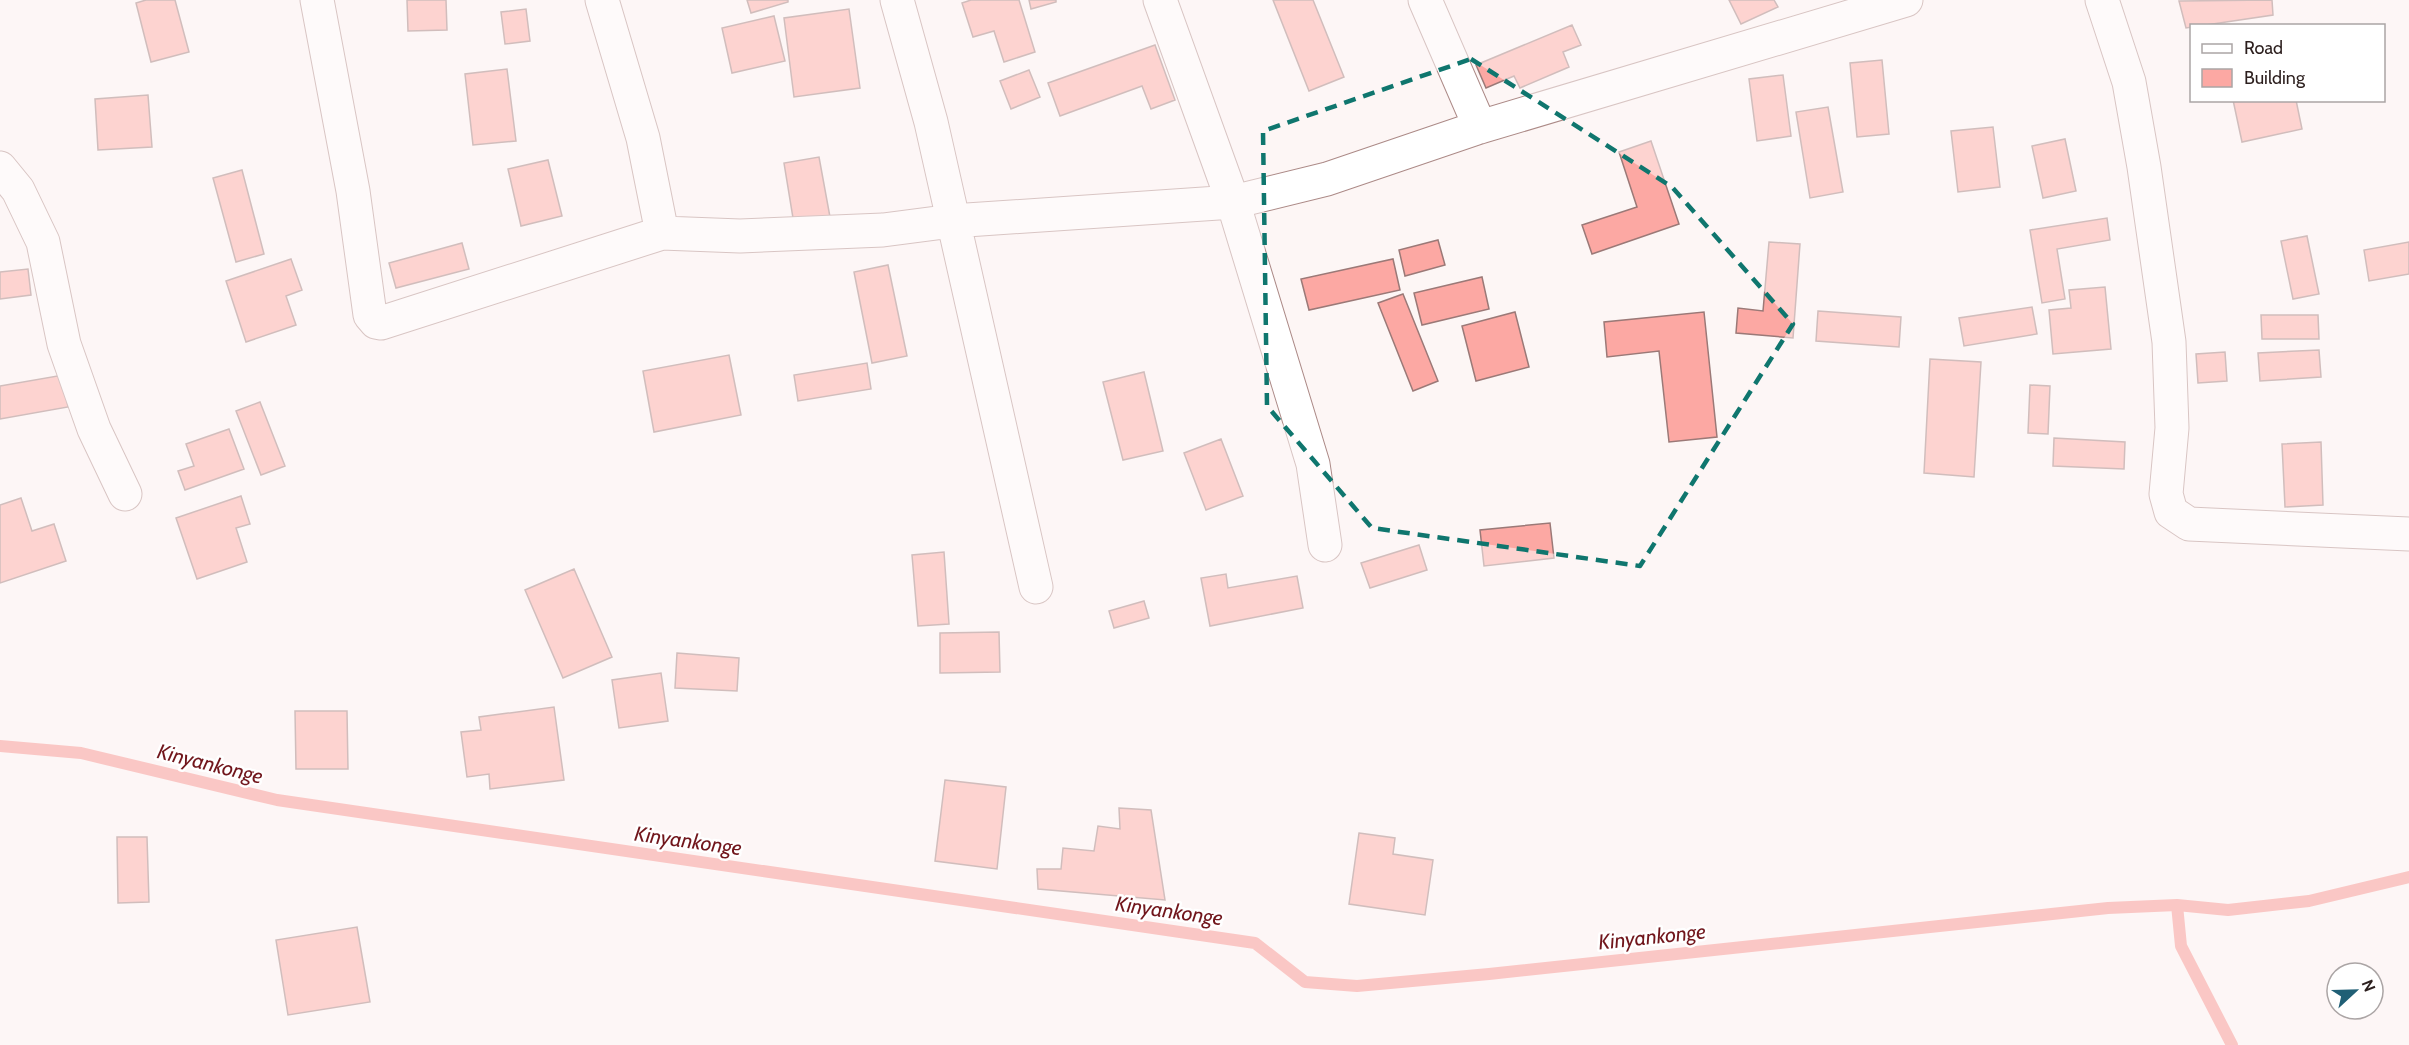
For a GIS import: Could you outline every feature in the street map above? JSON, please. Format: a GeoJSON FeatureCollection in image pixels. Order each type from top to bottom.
{"type":"FeatureCollection","features":[{"type":"Feature","properties":{"kind":"street"},"geometry":{"type":"LineString","coordinates":[[317,0],[353,191],[370,315],[376,322],[385,323],[662,233],[740,236],[883,230],[952,220],[1233,202],[1327,179],[1480,127],[1906,0]]}},
{"type":"Feature","properties":{"kind":"street"},"geometry":{"type":"LineString","coordinates":[[602,0],[643,138],[662,233]]}},
{"type":"Feature","properties":{"kind":"street"},"geometry":{"type":"LineString","coordinates":[[897,0],[931,123],[1036,587]]}},
{"type":"Feature","properties":{"kind":"street"},"geometry":{"type":"LineString","coordinates":[[1160,0],[1233,202],[1313,464],[1325,545]]}},
{"type":"Feature","properties":{"kind":"street"},"geometry":{"type":"LineString","coordinates":[[1425,0],[1480,127]]}},
{"type":"Feature","properties":{"kind":"street"},"geometry":{"type":"LineString","coordinates":[[2102,0],[2129,82],[2144,167],[2169,342],[2172,428],[2166,494],[2171,512],[2189,524],[2409,534]]}},
{"type":"Feature","properties":{"kind":"street"},"geometry":{"type":"LineString","coordinates":[[0,168],[18,190],[43,242],[64,344],[94,429],[125,494]]}},
{"type":"Feature","properties":{"kind":"highlighted area"},"geometry":{"type":"Polygon","coordinates":[[[1471,59],[1672,187],[1793,324],[1640,566],[1372,528],[1267,406],[1263,131],[1471,59]]]}},
{"type":"Feature","properties":{"kind":"building"},"geometry":{"type":"Polygon","coordinates":[[[146,0],[175,0],[189,52],[151,62],[136,3],[146,0]]]}},
{"type":"Feature","properties":{"kind":"building"},"geometry":{"type":"Polygon","coordinates":[[[407,0],[446,0],[447,30],[408,31],[407,0]]]}},
{"type":"Feature","properties":{"kind":"building"},"geometry":{"type":"Polygon","coordinates":[[[747,0],[788,0],[788,2],[751,13],[747,0]]]}},
{"type":"Feature","properties":{"kind":"building"},"geometry":{"type":"Polygon","coordinates":[[[971,0],[1019,0],[1035,52],[1004,62],[994,31],[973,37],[962,3],[971,0]]]}},
{"type":"Feature","properties":{"kind":"building"},"geometry":{"type":"Polygon","coordinates":[[[1029,0],[1056,0],[1056,2],[1031,9],[1029,0]]]}},
{"type":"Feature","properties":{"kind":"building"},"geometry":{"type":"Polygon","coordinates":[[[1273,0],[1313,0],[1344,77],[1309,91],[1273,0]]]}},
{"type":"Feature","properties":{"kind":"building"},"geometry":{"type":"Polygon","coordinates":[[[1729,0],[1774,0],[1778,7],[1741,24],[1729,0]]]}},
{"type":"Feature","properties":{"kind":"building"},"geometry":{"type":"Polygon","coordinates":[[[2272,0],[2273,15],[2213,24],[2190,24],[2190,27],[2186,28],[2179,1],[2272,0]]]}},
{"type":"Feature","properties":{"kind":"building"},"geometry":{"type":"Polygon","coordinates":[[[526,9],[530,41],[505,44],[501,12],[526,9]]]}},
{"type":"Feature","properties":{"kind":"building"},"geometry":{"type":"Polygon","coordinates":[[[849,9],[860,88],[794,97],[784,18],[849,9]]]}},
{"type":"Feature","properties":{"kind":"building"},"geometry":{"type":"Polygon","coordinates":[[[774,16],[785,61],[732,73],[722,28],[774,16]]]}},
{"type":"Feature","properties":{"kind":"building"},"geometry":{"type":"Polygon","coordinates":[[[1572,25],[1581,45],[1563,52],[1569,67],[1520,88],[1514,76],[1486,88],[1476,65],[1572,25]]]}},
{"type":"Feature","properties":{"kind":"building"},"geometry":{"type":"Polygon","coordinates":[[[1155,45],[1175,100],[1151,109],[1142,86],[1060,116],[1048,83],[1155,45]]]}},
{"type":"Feature","properties":{"kind":"building"},"geometry":{"type":"Polygon","coordinates":[[[1882,60],[1889,134],[1857,137],[1850,63],[1882,60]]]}},
{"type":"Feature","properties":{"kind":"building"},"geometry":{"type":"Polygon","coordinates":[[[507,69],[516,141],[473,145],[465,74],[507,69]]]}},
{"type":"Feature","properties":{"kind":"building"},"geometry":{"type":"Polygon","coordinates":[[[1029,70],[1040,97],[1011,109],[1000,81],[1029,70]]]}},
{"type":"Feature","properties":{"kind":"building"},"geometry":{"type":"Polygon","coordinates":[[[1783,75],[1791,136],[1757,141],[1749,79],[1783,75]]]}},
{"type":"Feature","properties":{"kind":"building"},"geometry":{"type":"Polygon","coordinates":[[[148,95],[152,147],[98,150],[95,99],[148,95]]]}},
{"type":"Feature","properties":{"kind":"building"},"geometry":{"type":"Polygon","coordinates":[[[2233,102],[2296,102],[2302,129],[2242,142],[2233,102]]]}},
{"type":"Feature","properties":{"kind":"building"},"geometry":{"type":"Polygon","coordinates":[[[1828,107],[1843,192],[1810,198],[1796,112],[1828,107]]]}},
{"type":"Feature","properties":{"kind":"building"},"geometry":{"type":"Polygon","coordinates":[[[1993,127],[2000,187],[1958,192],[1951,131],[1993,127]]]}},
{"type":"Feature","properties":{"kind":"building"},"geometry":{"type":"Polygon","coordinates":[[[2065,139],[2076,191],[2043,198],[2032,146],[2065,139]]]}},
{"type":"Feature","properties":{"kind":"building"},"geometry":{"type":"Polygon","coordinates":[[[1651,141],[1679,224],[1592,254],[1582,225],[1637,207],[1619,152],[1651,141]]]}},
{"type":"Feature","properties":{"kind":"building"},"geometry":{"type":"Polygon","coordinates":[[[819,157],[830,217],[794,224],[784,163],[819,157]]]}},
{"type":"Feature","properties":{"kind":"building"},"geometry":{"type":"Polygon","coordinates":[[[548,160],[562,216],[521,226],[508,169],[548,160]]]}},
{"type":"Feature","properties":{"kind":"building"},"geometry":{"type":"Polygon","coordinates":[[[242,170],[264,254],[236,262],[213,178],[242,170]]]}},
{"type":"Feature","properties":{"kind":"building"},"geometry":{"type":"Polygon","coordinates":[[[2107,218],[2110,240],[2057,249],[2065,299],[2042,303],[2030,230],[2107,218]]]}},
{"type":"Feature","properties":{"kind":"building"},"geometry":{"type":"Polygon","coordinates":[[[2307,236],[2319,294],[2293,299],[2281,241],[2307,236]]]}},
{"type":"Feature","properties":{"kind":"building"},"geometry":{"type":"Polygon","coordinates":[[[1438,240],[1445,265],[1405,276],[1399,250],[1438,240]]]}},
{"type":"Feature","properties":{"kind":"building"},"geometry":{"type":"Polygon","coordinates":[[[1769,242],[1800,244],[1793,338],[1736,333],[1738,308],[1763,311],[1769,242]]]}},
{"type":"Feature","properties":{"kind":"building"},"geometry":{"type":"Polygon","coordinates":[[[2409,242],[2409,274],[2369,281],[2364,250],[2409,242]]]}},
{"type":"Feature","properties":{"kind":"building"},"geometry":{"type":"Polygon","coordinates":[[[462,243],[469,269],[396,288],[389,263],[462,243]]]}},
{"type":"Feature","properties":{"kind":"building"},"geometry":{"type":"Polygon","coordinates":[[[291,259],[302,290],[286,296],[296,325],[246,342],[226,281],[291,259]]]}},
{"type":"Feature","properties":{"kind":"building"},"geometry":{"type":"Polygon","coordinates":[[[1393,259],[1400,290],[1309,310],[1301,279],[1393,259]]]}},
{"type":"Feature","properties":{"kind":"building"},"geometry":{"type":"Polygon","coordinates":[[[888,265],[907,356],[872,363],[854,272],[888,265]]]}},
{"type":"Feature","properties":{"kind":"building"},"geometry":{"type":"Polygon","coordinates":[[[28,269],[31,295],[0,299],[0,272],[28,269]]]}},
{"type":"Feature","properties":{"kind":"building"},"geometry":{"type":"Polygon","coordinates":[[[1482,277],[1489,309],[1422,325],[1414,293],[1482,277]]]}},
{"type":"Feature","properties":{"kind":"building"},"geometry":{"type":"Polygon","coordinates":[[[2105,287],[2111,349],[2053,354],[2049,310],[2071,308],[2069,290],[2105,287]]]}},
{"type":"Feature","properties":{"kind":"building"},"geometry":{"type":"Polygon","coordinates":[[[1403,294],[1438,381],[1413,391],[1378,303],[1403,294]]]}},
{"type":"Feature","properties":{"kind":"building"},"geometry":{"type":"Polygon","coordinates":[[[2032,307],[2037,334],[1964,346],[1959,318],[2032,307]]]}},
{"type":"Feature","properties":{"kind":"building"},"geometry":{"type":"Polygon","coordinates":[[[1818,311],[1901,317],[1899,347],[1816,341],[1818,311]]]}},
{"type":"Feature","properties":{"kind":"building"},"geometry":{"type":"Polygon","coordinates":[[[1515,312],[1529,367],[1476,381],[1462,326],[1515,312]]]}},
{"type":"Feature","properties":{"kind":"building"},"geometry":{"type":"Polygon","coordinates":[[[1704,312],[1717,437],[1669,442],[1659,351],[1607,357],[1604,322],[1704,312]]]}},
{"type":"Feature","properties":{"kind":"building"},"geometry":{"type":"Polygon","coordinates":[[[2261,315],[2318,315],[2319,339],[2262,339],[2261,315]]]}},
{"type":"Feature","properties":{"kind":"building"},"geometry":{"type":"Polygon","coordinates":[[[2319,350],[2321,377],[2260,381],[2258,353],[2319,350]]]}},
{"type":"Feature","properties":{"kind":"building"},"geometry":{"type":"Polygon","coordinates":[[[2225,352],[2227,381],[2198,383],[2196,354],[2225,352]]]}},
{"type":"Feature","properties":{"kind":"building"},"geometry":{"type":"Polygon","coordinates":[[[729,355],[741,415],[654,432],[643,371],[729,355]]]}},
{"type":"Feature","properties":{"kind":"building"},"geometry":{"type":"Polygon","coordinates":[[[1930,359],[1981,362],[1974,477],[1924,473],[1930,359]]]}},
{"type":"Feature","properties":{"kind":"building"},"geometry":{"type":"Polygon","coordinates":[[[867,363],[871,389],[798,401],[794,375],[867,363]]]}},
{"type":"Feature","properties":{"kind":"building"},"geometry":{"type":"Polygon","coordinates":[[[1144,372],[1163,451],[1123,460],[1103,382],[1144,372]]]}},
{"type":"Feature","properties":{"kind":"building"},"geometry":{"type":"Polygon","coordinates":[[[63,375],[68,407],[0,419],[0,386],[63,375]]]}},
{"type":"Feature","properties":{"kind":"building"},"geometry":{"type":"Polygon","coordinates":[[[2030,385],[2050,386],[2048,434],[2028,433],[2030,385]]]}},
{"type":"Feature","properties":{"kind":"building"},"geometry":{"type":"Polygon","coordinates":[[[260,402],[285,466],[261,475],[236,411],[260,402]]]}},
{"type":"Feature","properties":{"kind":"building"},"geometry":{"type":"Polygon","coordinates":[[[229,429],[244,469],[185,490],[178,471],[194,466],[186,444],[229,429]]]}},
{"type":"Feature","properties":{"kind":"building"},"geometry":{"type":"Polygon","coordinates":[[[2054,438],[2125,442],[2124,469],[2053,466],[2054,438]]]}},
{"type":"Feature","properties":{"kind":"building"},"geometry":{"type":"Polygon","coordinates":[[[1221,439],[1243,496],[1206,510],[1184,453],[1221,439]]]}},
{"type":"Feature","properties":{"kind":"building"},"geometry":{"type":"Polygon","coordinates":[[[2321,442],[2323,505],[2285,507],[2282,444],[2321,442]]]}},
{"type":"Feature","properties":{"kind":"building"},"geometry":{"type":"Polygon","coordinates":[[[241,496],[250,524],[236,528],[247,562],[197,579],[176,518],[241,496]]]}},
{"type":"Feature","properties":{"kind":"building"},"geometry":{"type":"Polygon","coordinates":[[[21,498],[32,531],[54,524],[66,561],[0,583],[0,505],[21,498]]]}},
{"type":"Feature","properties":{"kind":"building"},"geometry":{"type":"Polygon","coordinates":[[[1550,523],[1554,558],[1484,566],[1480,530],[1550,523]]]}},
{"type":"Feature","properties":{"kind":"building"},"geometry":{"type":"Polygon","coordinates":[[[1419,545],[1427,570],[1370,588],[1361,563],[1419,545]]]}},
{"type":"Feature","properties":{"kind":"building"},"geometry":{"type":"Polygon","coordinates":[[[944,552],[949,624],[918,626],[912,555],[944,552]]]}},
{"type":"Feature","properties":{"kind":"building"},"geometry":{"type":"Polygon","coordinates":[[[574,569],[612,657],[563,678],[525,590],[574,569]]]}},
{"type":"Feature","properties":{"kind":"building"},"geometry":{"type":"Polygon","coordinates":[[[1226,574],[1228,588],[1297,576],[1303,608],[1210,626],[1201,578],[1226,574]]]}},
{"type":"Feature","properties":{"kind":"building"},"geometry":{"type":"Polygon","coordinates":[[[1144,601],[1149,618],[1114,628],[1109,611],[1144,601]]]}},
{"type":"Feature","properties":{"kind":"building"},"geometry":{"type":"Polygon","coordinates":[[[999,632],[1000,672],[940,673],[940,633],[999,632]]]}},
{"type":"Feature","properties":{"kind":"building"},"geometry":{"type":"Polygon","coordinates":[[[677,653],[739,658],[737,691],[675,688],[677,653]]]}},
{"type":"Feature","properties":{"kind":"building"},"geometry":{"type":"Polygon","coordinates":[[[661,673],[668,721],[619,728],[612,680],[661,673]]]}},
{"type":"Feature","properties":{"kind":"building"},"geometry":{"type":"Polygon","coordinates":[[[554,707],[564,780],[490,789],[489,774],[467,777],[461,732],[481,730],[479,717],[554,707]]]}},
{"type":"Feature","properties":{"kind":"building"},"geometry":{"type":"Polygon","coordinates":[[[295,711],[347,711],[348,769],[296,769],[295,711]]]}},
{"type":"Feature","properties":{"kind":"building"},"geometry":{"type":"Polygon","coordinates":[[[945,780],[1006,787],[997,869],[935,861],[945,780]]]}},
{"type":"Feature","properties":{"kind":"building"},"geometry":{"type":"Polygon","coordinates":[[[1119,808],[1151,810],[1165,900],[1038,889],[1037,869],[1061,869],[1063,848],[1094,851],[1098,826],[1120,829],[1119,808]]]}},
{"type":"Feature","properties":{"kind":"building"},"geometry":{"type":"Polygon","coordinates":[[[1359,833],[1395,838],[1393,854],[1433,860],[1425,915],[1349,904],[1359,833]]]}},
{"type":"Feature","properties":{"kind":"building"},"geometry":{"type":"Polygon","coordinates":[[[117,837],[147,837],[149,902],[118,903],[117,837]]]}},
{"type":"Feature","properties":{"kind":"building"},"geometry":{"type":"Polygon","coordinates":[[[357,927],[370,1002],[288,1015],[276,940],[357,927]]]}},
{"type":"Feature","properties":{"kind":"waterway","name":"Kinyankonge"},"geometry":{"type":"LineString","coordinates":[[0,746],[81,753],[277,800],[1255,943],[1305,982],[1357,986],[2108,908],[2177,905],[2181,946],[2232,1045]]}},
{"type":"Feature","properties":{"kind":"waterway"},"geometry":{"type":"LineString","coordinates":[[2177,905],[2228,910],[2309,901],[2409,877]]}}]}
